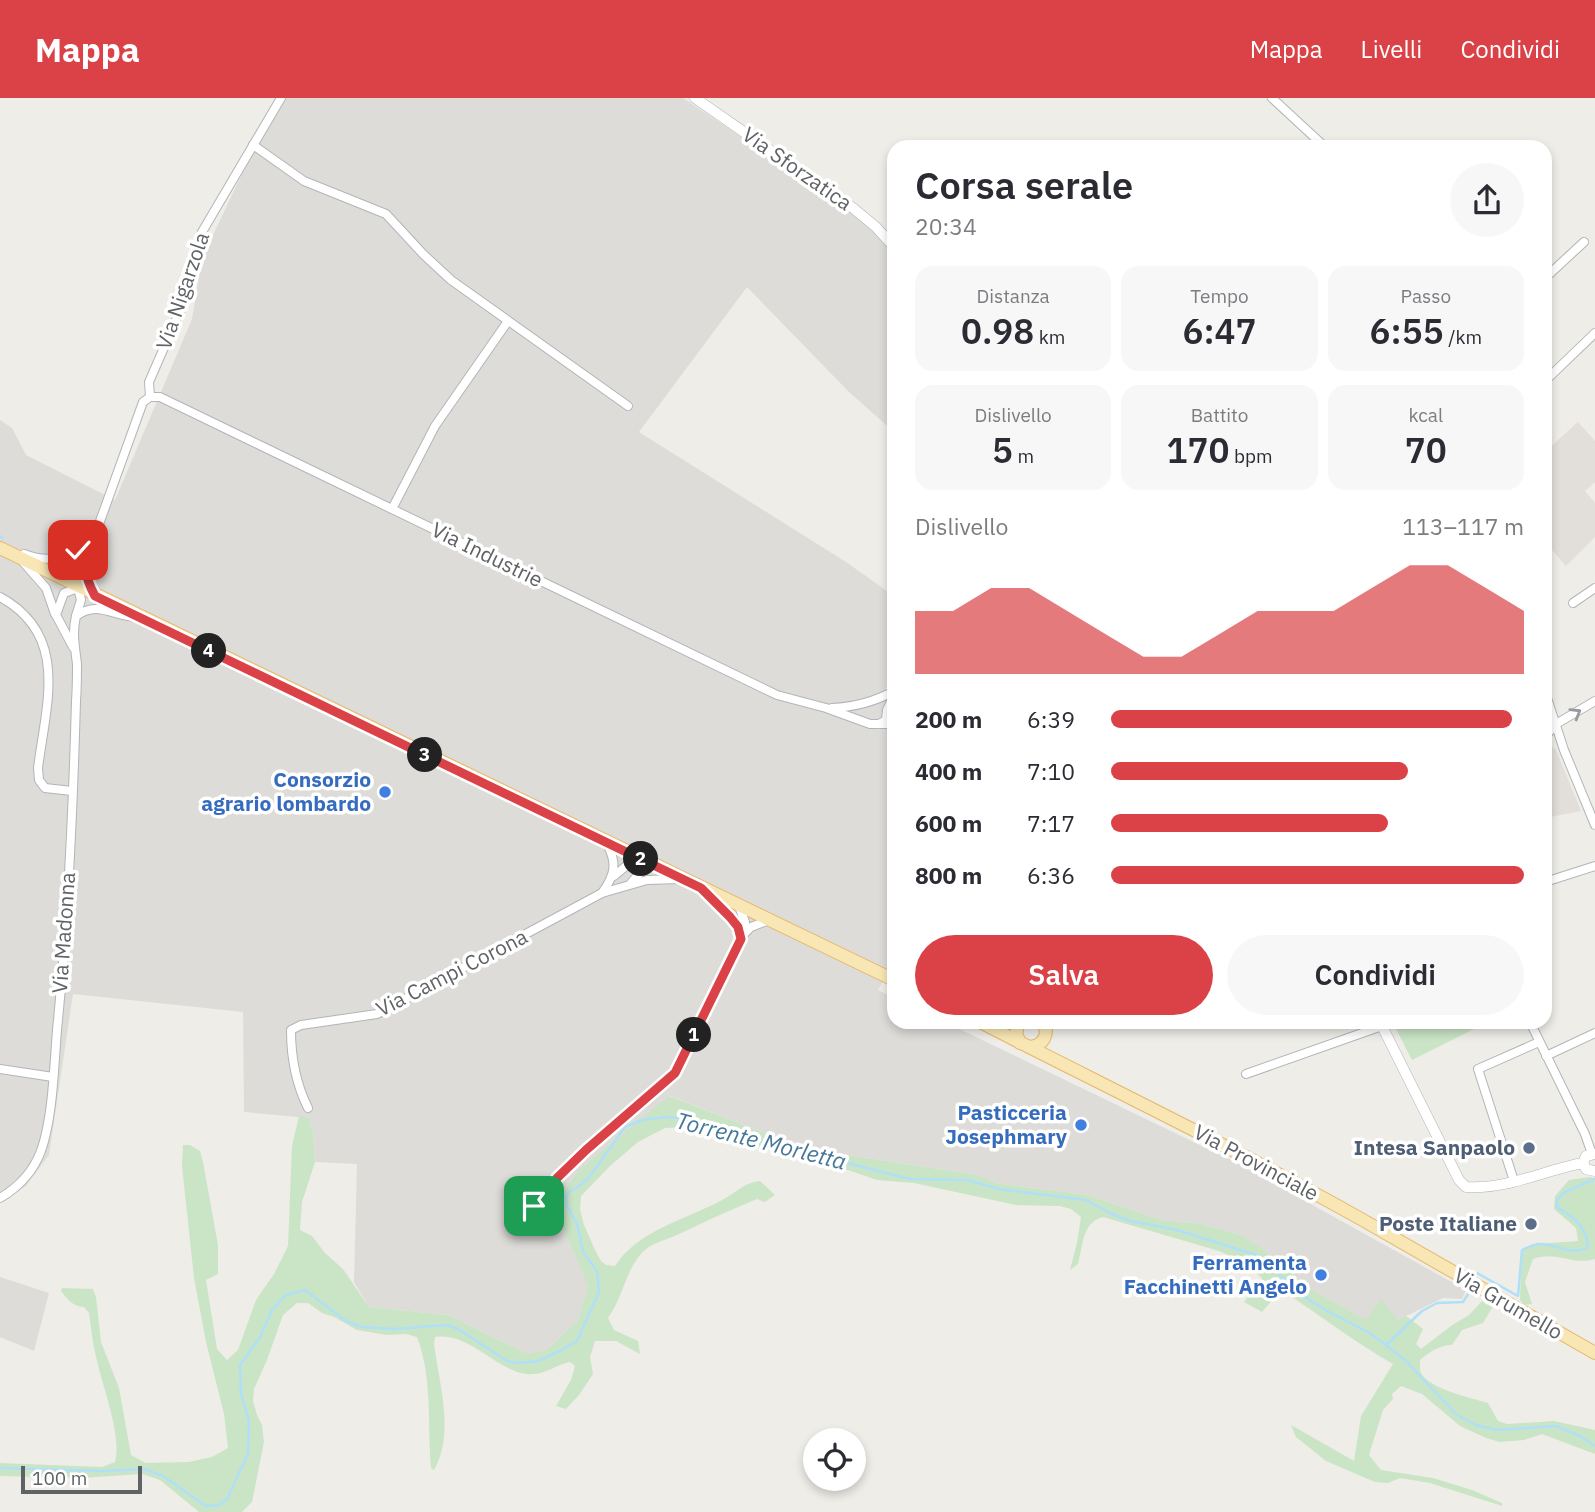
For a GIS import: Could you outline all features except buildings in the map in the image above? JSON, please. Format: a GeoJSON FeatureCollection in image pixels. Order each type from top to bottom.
{"type":"FeatureCollection","features":[{"type":"Feature","properties":{"kind":"main road"},"geometry":{"type":"LineString","coordinates":[[0,548],[683,880],[887,974]]}},
{"type":"Feature","properties":{"kind":"main road","name":"Via Provinciale"},"geometry":{"type":"LineString","coordinates":[[994,1029],[1060,1064],[1120,1091],[1422,1255]]}},
{"type":"Feature","properties":{"kind":"main road"},"geometry":{"type":"LineString","coordinates":[[1017,1029],[1016,1035],[1025,1045],[1040,1044],[1045,1029]]}},
{"type":"Feature","properties":{"kind":"main road"},"geometry":{"type":"LineString","coordinates":[[1046,1029],[1050,1049],[1060,1064]]}},
{"type":"Feature","properties":{"kind":"main road","name":"Via Grumello"},"geometry":{"type":"LineString","coordinates":[[1422,1255],[1595,1353]]}},
{"type":"Feature","properties":{"kind":"street","name":"Via Nigarzola"},"geometry":{"type":"LineString","coordinates":[[72,585],[86,559],[143,402],[150,397],[149,382],[183,304],[194,253],[202,232],[281,98]]}},
{"type":"Feature","properties":{"kind":"street","name":"Via Sforzatica"},"geometry":{"type":"LineString","coordinates":[[695,98],[853,208],[887,240]]}},
{"type":"Feature","properties":{"kind":"street"},"geometry":{"type":"LineString","coordinates":[[1272,98],[1317,140]]}},
{"type":"Feature","properties":{"kind":"street"},"geometry":{"type":"LineString","coordinates":[[253,145],[304,181],[382,212],[444,274],[628,406]]}},
{"type":"Feature","properties":{"kind":"street"},"geometry":{"type":"LineString","coordinates":[[1552,272],[1584,242]]}},
{"type":"Feature","properties":{"kind":"street"},"geometry":{"type":"LineString","coordinates":[[392,509],[435,426],[508,321]]}},
{"type":"Feature","properties":{"kind":"street"},"geometry":{"type":"LineString","coordinates":[[1552,374],[1595,333]]}},
{"type":"Feature","properties":{"kind":"street","name":"Via Industrie"},"geometry":{"type":"LineString","coordinates":[[150,397],[160,397],[777,695],[826,708],[873,725],[887,724]]}},
{"type":"Feature","properties":{"kind":"street","name":"Via Nigarzola"},"geometry":{"type":"LineString","coordinates":[[74,552],[95,531]]}},
{"type":"Feature","properties":{"kind":"street"},"geometry":{"type":"LineString","coordinates":[[0,548],[44,559],[74,552]]}},
{"type":"Feature","properties":{"kind":"street"},"geometry":{"type":"LineString","coordinates":[[56,615],[64,593],[72,585],[68,569],[74,552]]}},
{"type":"Feature","properties":{"kind":"street","name":"Via Madonna"},"geometry":{"type":"LineString","coordinates":[[17,557],[42,582],[75,650]]}},
{"type":"Feature","properties":{"kind":"street","name":"Via Nigarzola"},"geometry":{"type":"LineString","coordinates":[[86,559],[86,578],[95,596]]}},
{"type":"Feature","properties":{"kind":"street","name":"Via Madonna"},"geometry":{"type":"LineString","coordinates":[[0,1198],[28,1175],[40,1153],[45,1138],[53,1077],[64,961],[72,791],[77,679],[73,634],[81,597],[72,585]]}},
{"type":"Feature","properties":{"kind":"street"},"geometry":{"type":"LineString","coordinates":[[1573,603],[1595,588]]}},
{"type":"Feature","properties":{"kind":"street"},"geometry":{"type":"LineString","coordinates":[[0,597],[16,607],[32,623],[43,641],[48,660],[39,780],[45,788],[72,791]]}},
{"type":"Feature","properties":{"kind":"street"},"geometry":{"type":"LineString","coordinates":[[76,617],[95,608],[124,617],[140,617]]}},
{"type":"Feature","properties":{"kind":"street"},"geometry":{"type":"LineString","coordinates":[[887,696],[872,702],[863,713],[864,718],[873,725],[887,718]]}},
{"type":"Feature","properties":{"kind":"street"},"geometry":{"type":"LineString","coordinates":[[1552,729],[1595,701]]}},
{"type":"Feature","properties":{"kind":"street"},"geometry":{"type":"LineString","coordinates":[[872,702],[884,704],[887,708]]}},
{"type":"Feature","properties":{"kind":"street","name":"Via Industrie"},"geometry":{"type":"LineString","coordinates":[[826,708],[850,707],[872,702]]}},
{"type":"Feature","properties":{"kind":"street"},"geometry":{"type":"LineString","coordinates":[[1552,712],[1564,750],[1595,825]]}},
{"type":"Feature","properties":{"kind":"street"},"geometry":{"type":"LineString","coordinates":[[606,842],[614,860],[614,876]]}},
{"type":"Feature","properties":{"kind":"street"},"geometry":{"type":"LineString","coordinates":[[629,885],[637,879],[643,860]]}},
{"type":"Feature","properties":{"kind":"street","name":"Via Campi Corona"},"geometry":{"type":"LineString","coordinates":[[602,893],[614,876],[626,866],[643,860]]}},
{"type":"Feature","properties":{"kind":"street"},"geometry":{"type":"LineString","coordinates":[[1552,880],[1595,866]]}},
{"type":"Feature","properties":{"kind":"street","name":"Via Campi Corona"},"geometry":{"type":"LineString","coordinates":[[308,1108],[300,1091],[291,1054],[291,1030],[301,1025],[377,1014],[602,893],[647,880],[683,880]]}},
{"type":"Feature","properties":{"kind":"street"},"geometry":{"type":"LineString","coordinates":[[701,888],[730,917],[742,937]]}},
{"type":"Feature","properties":{"kind":"street"},"geometry":{"type":"LineString","coordinates":[[543,1200],[557,1178],[586,1150],[675,1073],[742,937],[745,922],[739,906]]}},
{"type":"Feature","properties":{"kind":"street"},"geometry":{"type":"LineString","coordinates":[[742,937],[751,927],[769,920]]}},
{"type":"Feature","properties":{"kind":"street"},"geometry":{"type":"LineString","coordinates":[[1246,1074],[1368,1029]]}},
{"type":"Feature","properties":{"kind":"street"},"geometry":{"type":"LineString","coordinates":[[1384,1029],[1459,1180],[1466,1187],[1514,1181],[1583,1163]]}},
{"type":"Feature","properties":{"kind":"street"},"geometry":{"type":"LineString","coordinates":[[1533,1029],[1594,1154],[1586,1156],[1583,1163],[1586,1169],[1595,1171]]}},
{"type":"Feature","properties":{"kind":"street"},"geometry":{"type":"LineString","coordinates":[[1546,1056],[1595,1033]]}},
{"type":"Feature","properties":{"kind":"street"},"geometry":{"type":"LineString","coordinates":[[1514,1181],[1478,1069],[1539,1042]]}},
{"type":"Feature","properties":{"kind":"street"},"geometry":{"type":"LineString","coordinates":[[0,1069],[53,1077]]}},
{"type":"Feature","properties":{"kind":"shaded area"},"geometry":{"type":"Polygon","coordinates":[[[285,98],[683,98],[864,219],[887,244],[887,426],[848,391],[747,287],[639,432],[846,562],[887,591],[887,687],[883,691],[887,700],[887,974],[878,990],[887,994],[887,1029],[960,1029],[1235,1162],[1466,1290],[1462,1299],[1443,1298],[1398,1320],[1367,1321],[1309,1288],[1263,1249],[1241,1235],[1202,1224],[1161,1220],[1088,1195],[996,1183],[978,1175],[816,1150],[785,1141],[670,1096],[561,1196],[588,1285],[578,1320],[545,1351],[526,1353],[448,1315],[369,1307],[354,1282],[357,1164],[315,1162],[313,1131],[309,1118],[244,1112],[243,1012],[73,994],[49,1155],[26,1186],[0,1202],[0,420],[12,428],[26,455],[115,500],[192,319],[202,258],[242,174],[285,98]]]}},
{"type":"Feature","properties":{"kind":"shaded area"},"geometry":{"type":"Polygon","coordinates":[[[1578,422],[1595,441],[1595,482],[1585,491],[1595,503],[1595,537],[1566,566],[1552,550],[1552,446],[1578,422]]]}},
{"type":"Feature","properties":{"kind":"shaded area"},"geometry":{"type":"Polygon","coordinates":[[[1552,746],[1556,750],[1581,811],[1552,817],[1552,746]]]}},
{"type":"Feature","properties":{"kind":"shaded area"},"geometry":{"type":"Polygon","coordinates":[[[0,1277],[49,1293],[34,1351],[0,1337],[0,1277]]]}},
{"type":"Feature","properties":{"kind":"green space"},"geometry":{"type":"Polygon","coordinates":[[[1396,1029],[1474,1029],[1412,1060],[1396,1029]]]}},
{"type":"Feature","properties":{"kind":"green space"},"geometry":{"type":"Polygon","coordinates":[[[669,1096],[815,1150],[978,1175],[996,1183],[1088,1195],[1161,1220],[1202,1224],[1241,1235],[1263,1249],[1309,1288],[1366,1320],[1381,1299],[1398,1320],[1406,1316],[1423,1329],[1416,1344],[1421,1349],[1469,1315],[1484,1299],[1495,1303],[1483,1323],[1462,1330],[1452,1345],[1443,1346],[1420,1360],[1422,1374],[1444,1389],[1488,1403],[1498,1421],[1507,1424],[1554,1421],[1595,1430],[1595,1454],[1542,1434],[1524,1440],[1500,1442],[1486,1438],[1460,1426],[1422,1394],[1401,1386],[1392,1394],[1393,1399],[1383,1410],[1369,1455],[1381,1470],[1433,1478],[1472,1490],[1502,1503],[1502,1506],[1430,1483],[1400,1478],[1388,1483],[1375,1482],[1326,1461],[1296,1437],[1291,1425],[1354,1461],[1361,1416],[1393,1364],[1281,1290],[1262,1312],[1244,1302],[1262,1278],[1242,1261],[1219,1251],[1103,1217],[1087,1229],[1078,1264],[1070,1270],[1081,1217],[1071,1209],[1060,1206],[1016,1205],[914,1183],[877,1180],[848,1170],[744,1145],[710,1131],[686,1127],[665,1128],[638,1142],[581,1196],[580,1209],[584,1225],[601,1261],[606,1265],[615,1266],[625,1253],[650,1234],[722,1200],[749,1184],[760,1181],[775,1195],[765,1202],[757,1199],[747,1203],[644,1251],[631,1269],[608,1318],[614,1330],[638,1341],[640,1354],[616,1341],[595,1341],[590,1357],[593,1374],[566,1409],[556,1406],[571,1380],[575,1366],[570,1362],[539,1373],[527,1374],[504,1366],[460,1340],[435,1337],[445,1425],[444,1441],[434,1470],[431,1468],[425,1369],[417,1337],[357,1330],[308,1303],[297,1303],[283,1315],[254,1389],[253,1401],[262,1425],[264,1442],[252,1502],[242,1512],[199,1512],[160,1480],[142,1474],[81,1478],[0,1476],[0,1463],[102,1467],[115,1462],[114,1426],[96,1355],[89,1313],[84,1307],[68,1300],[61,1291],[62,1288],[93,1289],[101,1342],[119,1388],[131,1455],[145,1463],[189,1462],[212,1457],[228,1448],[224,1414],[194,1278],[182,1166],[183,1145],[190,1145],[200,1151],[203,1162],[218,1245],[218,1274],[206,1280],[217,1349],[227,1360],[238,1350],[256,1300],[274,1274],[288,1246],[292,1146],[299,1116],[309,1118],[313,1131],[315,1162],[302,1202],[300,1230],[312,1236],[325,1253],[343,1269],[369,1307],[448,1315],[526,1353],[545,1351],[578,1320],[588,1285],[562,1224],[560,1197],[581,1168],[669,1096]]]}},
{"type":"Feature","properties":{"kind":"green space"},"geometry":{"type":"Polygon","coordinates":[[[1595,1178],[1595,1259],[1579,1261],[1549,1256],[1533,1259],[1525,1282],[1532,1304],[1524,1305],[1520,1300],[1522,1250],[1536,1244],[1578,1241],[1576,1228],[1554,1209],[1555,1196],[1569,1180],[1595,1178]]]}},
{"type":"Feature","properties":{"kind":"waterway","name":"Torrente Morletta"},"geometry":{"type":"LineString","coordinates":[[0,1468],[102,1471],[144,1469],[163,1476],[206,1506],[219,1505],[227,1499],[248,1454],[249,1421],[241,1394],[240,1365],[260,1337],[272,1310],[286,1295],[305,1290],[346,1321],[362,1327],[394,1329],[447,1325],[458,1329],[507,1361],[517,1363],[538,1361],[560,1351],[577,1341],[599,1292],[597,1271],[583,1252],[577,1223],[567,1206],[566,1196],[590,1176],[625,1127],[642,1120],[666,1117],[682,1118],[748,1138],[910,1179],[967,1180],[999,1189],[1086,1200],[1130,1221],[1177,1230],[1256,1255],[1308,1299],[1368,1332],[1405,1360],[1457,1415],[1476,1425],[1497,1430],[1556,1426],[1595,1446]]}},
{"type":"Feature","properties":{"kind":"waterway"},"geometry":{"type":"LineString","coordinates":[[1475,1277],[1477,1273],[1518,1296],[1522,1250],[1538,1244],[1576,1251],[1588,1247],[1582,1228],[1557,1207],[1557,1200],[1565,1192],[1595,1179]]}},
{"type":"Feature","properties":{"kind":"waterway"},"geometry":{"type":"LineString","coordinates":[[1386,1345],[1422,1311],[1437,1303],[1463,1302],[1470,1291]]}},
{"type":"Feature","properties":{"kind":"place","name":"Consorzio agrario lombardo"},"geometry":{"type":"Point","coordinates":[385,792]}},
{"type":"Feature","properties":{"kind":"place","name":"Pasticceria Josephmary"},"geometry":{"type":"Point","coordinates":[1081,1125]}},
{"type":"Feature","properties":{"kind":"place","name":"Intesa Sanpaolo"},"geometry":{"type":"Point","coordinates":[1529,1148]}},
{"type":"Feature","properties":{"kind":"place","name":"Poste Italiane"},"geometry":{"type":"Point","coordinates":[1531,1224]}},
{"type":"Feature","properties":{"kind":"place","name":"Ferramenta Facchinetti Angelo"},"geometry":{"type":"Point","coordinates":[1321,1275]}},
{"type":"Feature","properties":{"kind":"route"},"geometry":{"type":"LineString","coordinates":[[78,550],[95,531],[86,559],[85,572],[86,580],[95,596],[701,888],[738,927],[741,939],[675,1073],[586,1150],[557,1178],[543,1200],[535,1202],[534,1206]]}}]}
